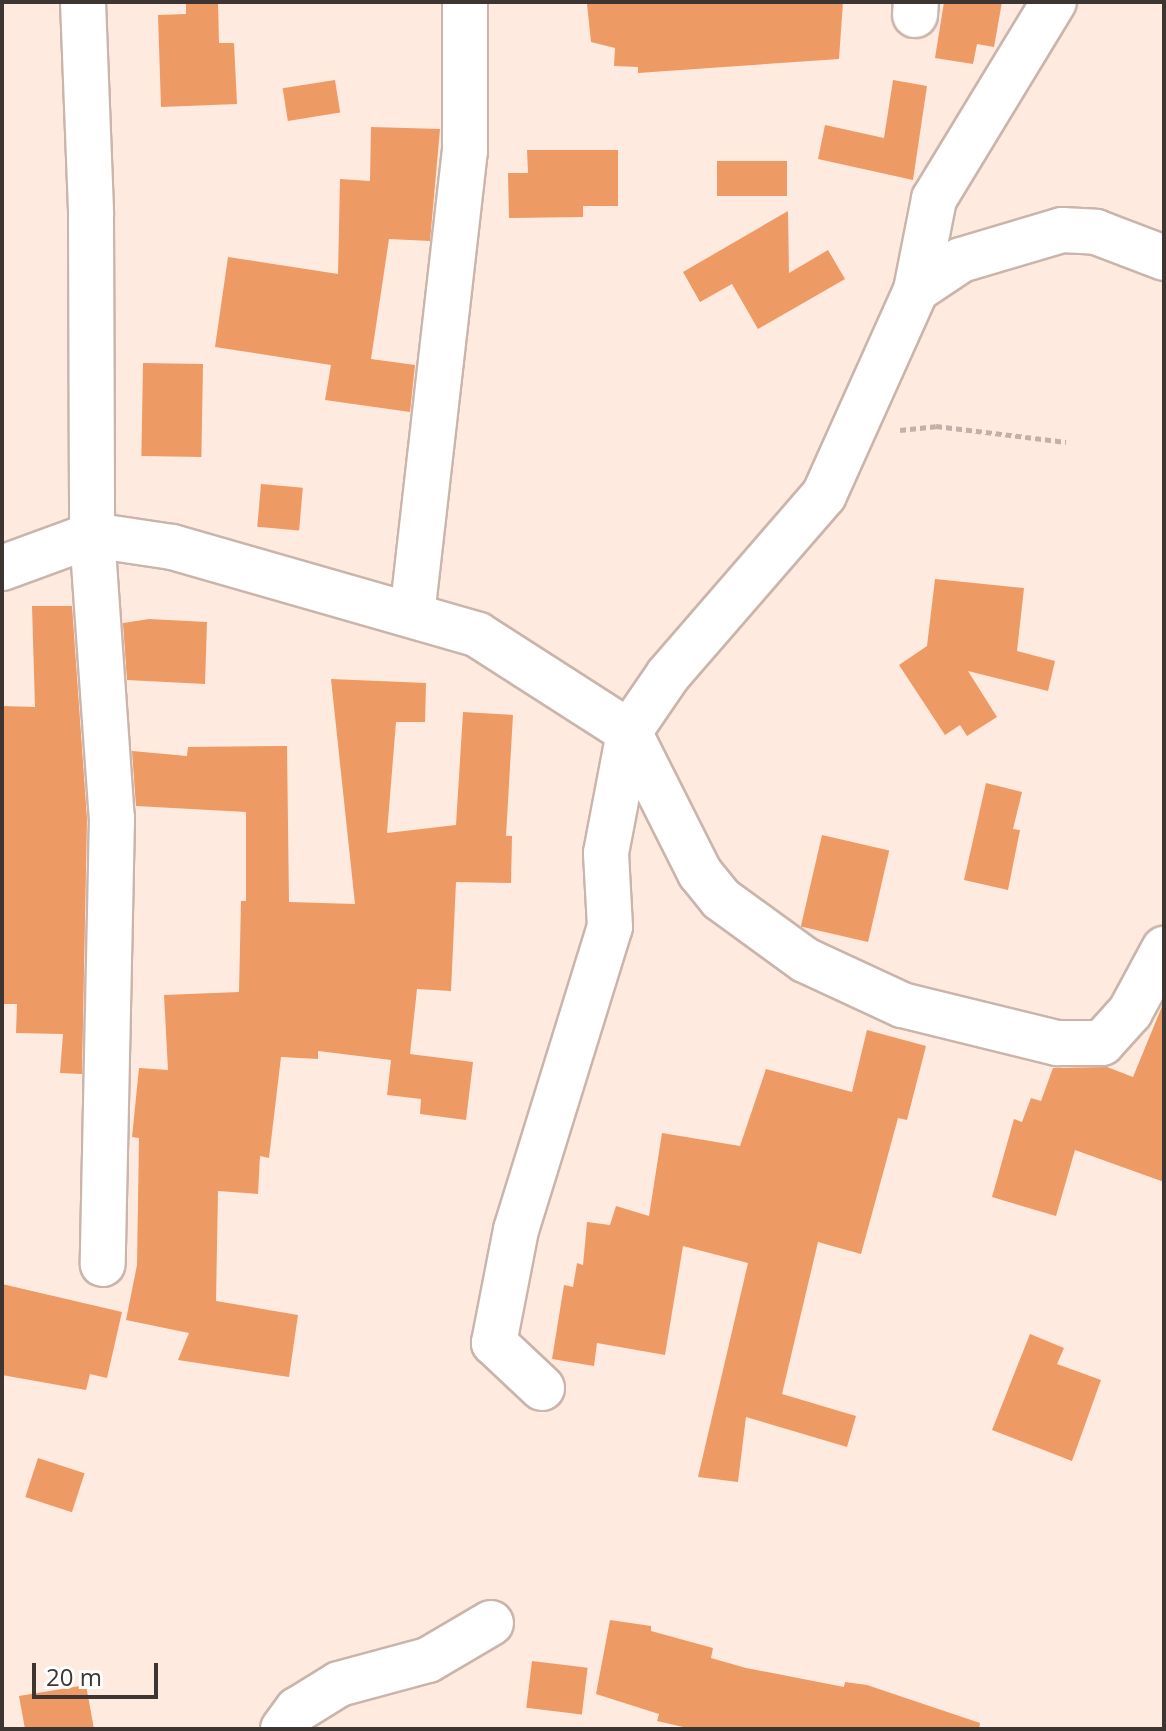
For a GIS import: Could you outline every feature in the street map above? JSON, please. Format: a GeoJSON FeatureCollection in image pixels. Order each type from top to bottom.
{"type":"FeatureCollection","features":[{"type":"Feature","properties":{"kind":"street"},"geometry":{"type":"LineString","coordinates":[[83,2],[91,215],[92,535],[112,818],[103,1264]]}},
{"type":"Feature","properties":{"kind":"street"},"geometry":{"type":"LineString","coordinates":[[412,615],[465,151],[465,2]]}},
{"type":"Feature","properties":{"kind":"street"},"geometry":{"type":"LineString","coordinates":[[542,1388],[494,1343],[516,1230],[610,927],[606,853],[629,732],[668,675],[824,495],[855,434],[916,290],[934,199],[1054,2]]}},
{"type":"Feature","properties":{"kind":"street"},"geometry":{"type":"LineString","coordinates":[[916,290],[961,260],[1062,230],[1096,232],[1164,258]]}},
{"type":"Feature","properties":{"kind":"street"},"geometry":{"type":"LineString","coordinates":[[2,568],[92,535],[172,547],[478,635],[629,732],[700,873],[721,899],[805,960],[902,1005],[1057,1043],[1102,1043],[1130,1012],[1164,949]]}},
{"type":"Feature","properties":{"kind":"street"},"geometry":{"type":"LineString","coordinates":[[283,1729],[297,1710],[339,1684],[428,1660],[491,1623]]}},
{"type":"Feature","properties":{"kind":"path"},"geometry":{"type":"LineString","coordinates":[[855,434],[936,426],[1066,442]]}},
{"type":"Feature","properties":{"kind":"building"},"geometry":{"type":"Polygon","coordinates":[[[186,2],[218,2],[219,43],[234,43],[237,104],[161,107],[158,15],[186,14],[186,2]]]}},
{"type":"Feature","properties":{"kind":"building"},"geometry":{"type":"Polygon","coordinates":[[[843,2],[839,59],[638,73],[638,67],[614,66],[615,48],[591,42],[587,4],[843,2]]]}},
{"type":"Feature","properties":{"kind":"building"},"geometry":{"type":"Polygon","coordinates":[[[944,2],[1002,2],[994,47],[977,44],[973,64],[935,58],[944,2]]]}},
{"type":"Feature","properties":{"kind":"building"},"geometry":{"type":"Polygon","coordinates":[[[335,80],[340,113],[288,121],[283,88],[335,80]]]}},
{"type":"Feature","properties":{"kind":"building"},"geometry":{"type":"Polygon","coordinates":[[[893,80],[927,86],[913,180],[818,159],[825,125],[884,138],[893,80]]]}},
{"type":"Feature","properties":{"kind":"building"},"geometry":{"type":"Polygon","coordinates":[[[371,127],[440,129],[430,241],[389,239],[371,359],[415,365],[410,412],[325,400],[331,365],[215,347],[228,257],[338,274],[340,179],[370,181],[371,127]]]}},
{"type":"Feature","properties":{"kind":"building"},"geometry":{"type":"Polygon","coordinates":[[[527,150],[618,150],[618,206],[583,206],[583,217],[509,218],[508,173],[528,173],[527,150]]]}},
{"type":"Feature","properties":{"kind":"building"},"geometry":{"type":"Polygon","coordinates":[[[717,161],[787,161],[787,196],[717,196],[717,161]]]}},
{"type":"Feature","properties":{"kind":"building"},"geometry":{"type":"Polygon","coordinates":[[[788,211],[789,273],[828,250],[845,279],[758,329],[732,284],[700,302],[683,272],[788,211]]]}},
{"type":"Feature","properties":{"kind":"building"},"geometry":{"type":"Polygon","coordinates":[[[143,363],[203,364],[201,457],[141,456],[143,363]]]}},
{"type":"Feature","properties":{"kind":"building"},"geometry":{"type":"Polygon","coordinates":[[[261,484],[303,488],[299,530],[257,527],[261,484]]]}},
{"type":"Feature","properties":{"kind":"building"},"geometry":{"type":"Polygon","coordinates":[[[935,579],[1024,588],[1017,651],[1055,661],[1048,691],[968,671],[997,717],[967,736],[960,725],[945,735],[899,665],[927,646],[935,579]]]}},
{"type":"Feature","properties":{"kind":"building"},"geometry":{"type":"Polygon","coordinates":[[[32,606],[72,606],[87,819],[82,1074],[60,1073],[63,1034],[16,1033],[17,1004],[2,1004],[2,706],[35,707],[32,606]]]}},
{"type":"Feature","properties":{"kind":"building"},"geometry":{"type":"Polygon","coordinates":[[[149,619],[207,622],[205,684],[127,680],[123,623],[149,619]]]}},
{"type":"Feature","properties":{"kind":"building"},"geometry":{"type":"Polygon","coordinates":[[[331,679],[426,683],[425,722],[396,722],[387,833],[456,825],[463,712],[513,715],[506,836],[512,836],[511,883],[456,882],[451,991],[417,989],[410,1054],[473,1062],[466,1120],[420,1114],[421,1099],[387,1095],[391,1060],[318,1051],[318,1059],[281,1057],[269,1158],[260,1156],[258,1194],[218,1191],[216,1301],[298,1315],[289,1377],[178,1360],[189,1333],[126,1320],[137,1265],[139,1138],[132,1137],[139,1068],[168,1070],[164,995],[239,992],[241,901],[246,901],[246,812],[136,806],[132,751],[187,756],[188,747],[287,746],[289,902],[355,904],[331,679]]]}},
{"type":"Feature","properties":{"kind":"building"},"geometry":{"type":"Polygon","coordinates":[[[986,783],[1022,792],[1013,829],[1020,830],[1008,890],[964,880],[986,783]]]}},
{"type":"Feature","properties":{"kind":"building"},"geometry":{"type":"Polygon","coordinates":[[[822,835],[889,851],[868,942],[801,927],[822,835]]]}},
{"type":"Feature","properties":{"kind":"building"},"geometry":{"type":"Polygon","coordinates":[[[1163,1004],[1164,1182],[1075,1150],[1056,1216],[992,1197],[1014,1119],[1022,1122],[1031,1098],[1041,1101],[1053,1068],[1107,1067],[1133,1077],[1163,1004]]]}},
{"type":"Feature","properties":{"kind":"building"},"geometry":{"type":"Polygon","coordinates":[[[867,1030],[926,1046],[907,1120],[898,1118],[861,1254],[818,1242],[782,1394],[856,1416],[847,1447],[746,1417],[738,1482],[698,1477],[748,1263],[683,1246],[665,1355],[597,1343],[594,1366],[552,1359],[564,1285],[573,1287],[577,1263],[583,1265],[587,1222],[610,1225],[616,1206],[649,1216],[662,1133],[740,1146],[766,1069],[852,1092],[867,1030]]]}},
{"type":"Feature","properties":{"kind":"building"},"geometry":{"type":"Polygon","coordinates":[[[2,1284],[122,1312],[107,1378],[90,1374],[86,1390],[2,1375],[2,1284]]]}},
{"type":"Feature","properties":{"kind":"building"},"geometry":{"type":"Polygon","coordinates":[[[1030,1334],[1064,1348],[1057,1364],[1101,1380],[1072,1461],[992,1430],[1030,1334]]]}},
{"type":"Feature","properties":{"kind":"building"},"geometry":{"type":"Polygon","coordinates":[[[38,1458],[85,1473],[72,1512],[25,1497],[38,1458]]]}},
{"type":"Feature","properties":{"kind":"building"},"geometry":{"type":"Polygon","coordinates":[[[610,1620],[651,1626],[651,1631],[713,1648],[711,1658],[746,1668],[844,1687],[845,1682],[867,1685],[980,1723],[979,1729],[692,1729],[657,1721],[659,1714],[596,1694],[610,1620]]]}},
{"type":"Feature","properties":{"kind":"building"},"geometry":{"type":"Polygon","coordinates":[[[532,1661],[588,1668],[582,1714],[526,1708],[532,1661]]]}},
{"type":"Feature","properties":{"kind":"building"},"geometry":{"type":"Polygon","coordinates":[[[86,1685],[94,1729],[25,1729],[19,1696],[86,1685]]]}}]}
